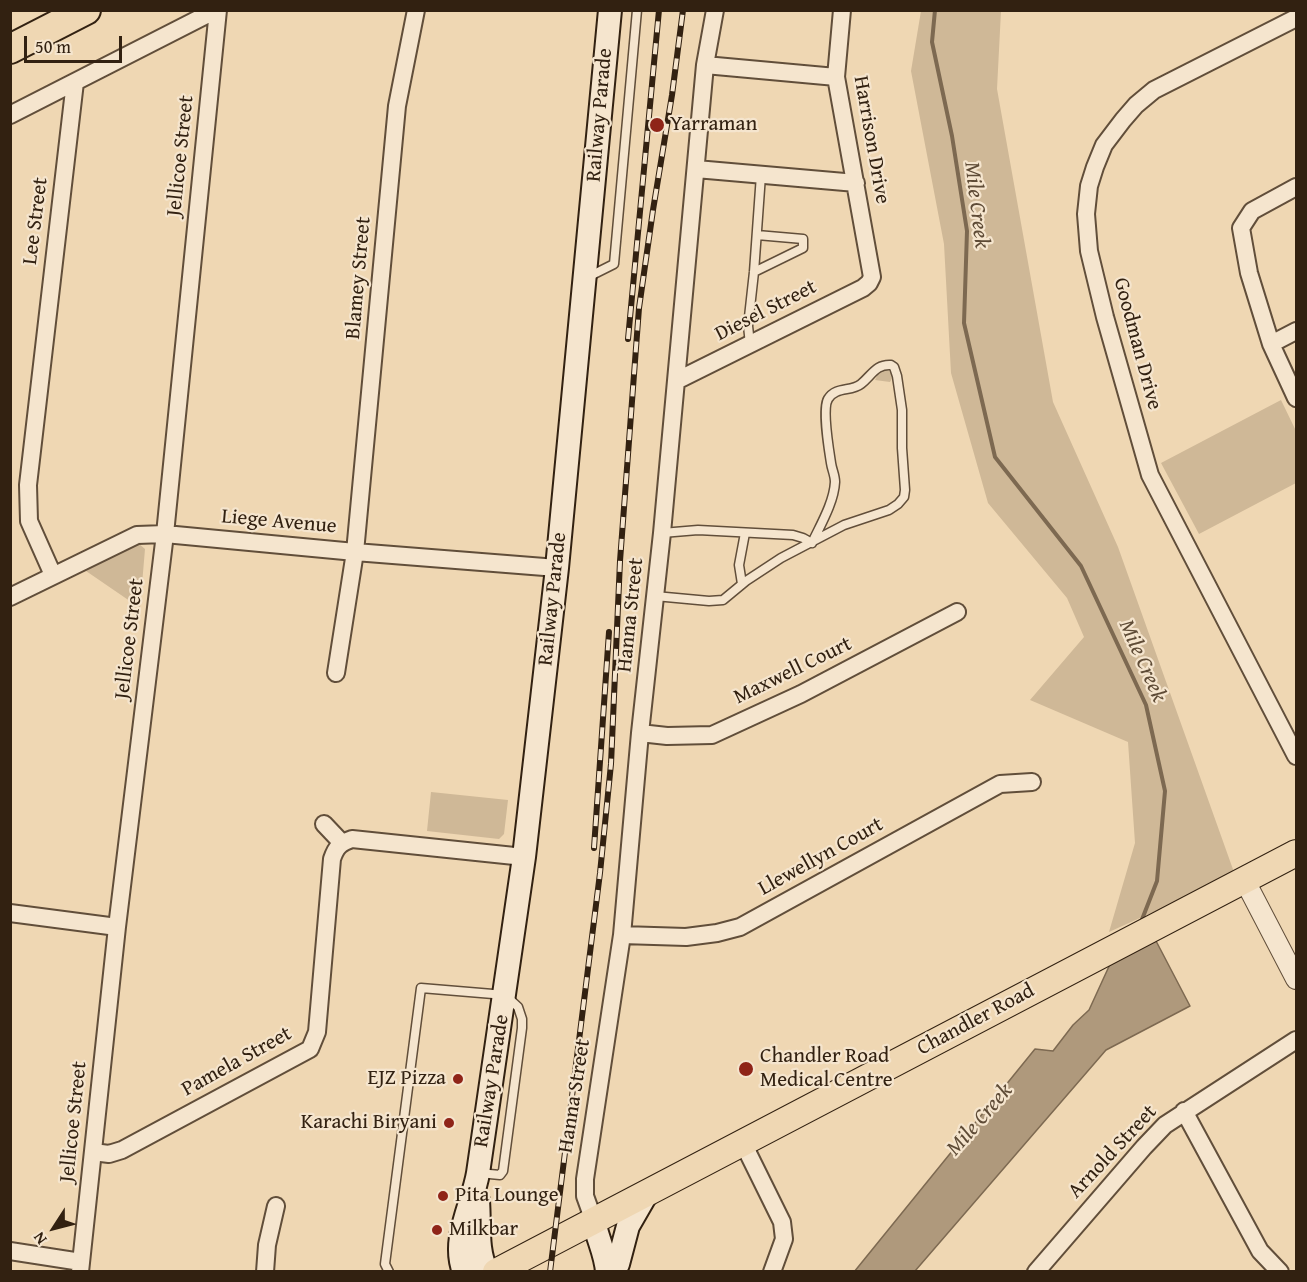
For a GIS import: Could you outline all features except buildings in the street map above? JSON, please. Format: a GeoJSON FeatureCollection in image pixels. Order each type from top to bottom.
{"type":"FeatureCollection","features":[{"type":"Feature","properties":{"kind":"highway"},"geometry":{"type":"LineString","coordinates":[[10,49],[86,10]]}},
{"type":"Feature","properties":{"kind":"main road","name":"Railway Parade"},"geometry":{"type":"LineString","coordinates":[[464,1272],[461,1254],[463,1229],[477,1179],[524,857],[557,568],[610,10]]}},
{"type":"Feature","properties":{"kind":"main road","name":"Chandler Road"},"geometry":{"type":"LineString","coordinates":[[496,1272],[1296,853]]}},
{"type":"Feature","properties":{"kind":"main road","name":"Railway Parade"},"geometry":{"type":"LineString","coordinates":[[477,1179],[479,1245],[487,1272]]}},
{"type":"Feature","properties":{"kind":"main road"},"geometry":{"type":"LineString","coordinates":[[610,1270],[628,1226],[647,1193]]}},
{"type":"Feature","properties":{"kind":"main road"},"geometry":{"type":"LineString","coordinates":[[594,1221],[609,1228],[618,1245],[610,1270]]}},
{"type":"Feature","properties":{"kind":"main road"},"geometry":{"type":"LineString","coordinates":[[565,1236],[576,1241],[590,1253],[595,1262],[610,1270]]}},
{"type":"Feature","properties":{"kind":"street"},"geometry":{"type":"LineString","coordinates":[[10,115],[217,10]]}},
{"type":"Feature","properties":{"kind":"street","name":"Jellicoe Street"},"geometry":{"type":"LineString","coordinates":[[81,1267],[117,927],[165,534],[217,10]]}},
{"type":"Feature","properties":{"kind":"street","name":"Blamey Street"},"geometry":{"type":"LineString","coordinates":[[336,673],[355,552],[398,106],[416,10]]}},
{"type":"Feature","properties":{"kind":"street","name":"Hanna Street"},"geometry":{"type":"LineString","coordinates":[[594,1221],[585,1196],[585,1179],[622,935],[640,733],[663,533],[705,65],[715,10]]}},
{"type":"Feature","properties":{"kind":"street","name":"Harrison Drive"},"geometry":{"type":"LineString","coordinates":[[842,10],[836,77],[872,277]]}},
{"type":"Feature","properties":{"kind":"street","name":"Goodman Drive"},"geometry":{"type":"LineString","coordinates":[[1296,18],[1154,90],[1136,105],[1104,146],[1089,186],[1086,214],[1089,252],[1150,475],[1296,756]]}},
{"type":"Feature","properties":{"kind":"street"},"geometry":{"type":"LineString","coordinates":[[705,65],[836,77]]}},
{"type":"Feature","properties":{"kind":"street","name":"Lee Street"},"geometry":{"type":"LineString","coordinates":[[53,575],[29,521],[28,485],[75,82]]}},
{"type":"Feature","properties":{"kind":"street"},"geometry":{"type":"LineString","coordinates":[[696,169],[856,183]]}},
{"type":"Feature","properties":{"kind":"street"},"geometry":{"type":"LineString","coordinates":[[1296,187],[1252,211],[1241,228],[1249,273],[1271,344],[1296,398]]}},
{"type":"Feature","properties":{"kind":"street","name":"Diesel Street"},"geometry":{"type":"LineString","coordinates":[[676,381],[863,288],[872,277]]}},
{"type":"Feature","properties":{"kind":"street"},"geometry":{"type":"LineString","coordinates":[[1271,344],[1296,331]]}},
{"type":"Feature","properties":{"kind":"street","name":"Liege Avenue"},"geometry":{"type":"LineString","coordinates":[[10,597],[137,536],[165,534],[557,568]]}},
{"type":"Feature","properties":{"kind":"street","name":"Maxwell Court"},"geometry":{"type":"LineString","coordinates":[[640,733],[667,736],[712,735],[801,694],[957,612]]}},
{"type":"Feature","properties":{"kind":"street","name":"Llewellyn Court"},"geometry":{"type":"LineString","coordinates":[[622,935],[687,937],[740,927],[1000,784],[1032,782]]}},
{"type":"Feature","properties":{"kind":"street"},"geometry":{"type":"LineString","coordinates":[[324,824],[342,843],[352,840],[524,857]]}},
{"type":"Feature","properties":{"kind":"street","name":"Pamela Street"},"geometry":{"type":"LineString","coordinates":[[93,1152],[109,1154],[122,1150],[310,1049],[316,1032],[332,859],[336,849],[342,843]]}},
{"type":"Feature","properties":{"kind":"street"},"geometry":{"type":"LineString","coordinates":[[1245,880],[1296,979]]}},
{"type":"Feature","properties":{"kind":"street"},"geometry":{"type":"LineString","coordinates":[[10,914],[117,927]]}},
{"type":"Feature","properties":{"kind":"street","name":"Arnold Street"},"geometry":{"type":"LineString","coordinates":[[1045,1269],[1144,1147],[1165,1125],[1296,1040]]}},
{"type":"Feature","properties":{"kind":"street"},"geometry":{"type":"LineString","coordinates":[[1184,1111],[1260,1251],[1280,1272]]}},
{"type":"Feature","properties":{"kind":"street"},"geometry":{"type":"LineString","coordinates":[[742,1143],[782,1222],[784,1239],[772,1272]]}},
{"type":"Feature","properties":{"kind":"street"},"geometry":{"type":"LineString","coordinates":[[266,1272],[267,1245],[276,1206]]}},
{"type":"Feature","properties":{"kind":"street"},"geometry":{"type":"LineString","coordinates":[[10,1251],[81,1267]]}},
{"type":"Feature","properties":{"kind":"lane"},"geometry":{"type":"LineString","coordinates":[[585,278],[614,264],[637,10]]}},
{"type":"Feature","properties":{"kind":"lane"},"geometry":{"type":"LineString","coordinates":[[750,344],[748,326],[761,175]]}},
{"type":"Feature","properties":{"kind":"lane"},"geometry":{"type":"LineString","coordinates":[[754,272],[803,248],[802,239],[757,235]]}},
{"type":"Feature","properties":{"kind":"lane"},"geometry":{"type":"LineString","coordinates":[[656,596],[721,600],[776,562],[812,543],[844,525],[896,506],[904,497],[905,484],[901,400],[895,370],[891,365],[877,368],[858,386],[836,392],[827,401],[826,422],[834,484],[830,503],[812,543]]}},
{"type":"Feature","properties":{"kind":"lane"},"geometry":{"type":"LineString","coordinates":[[663,533],[698,530],[793,536],[812,543]]}},
{"type":"Feature","properties":{"kind":"lane"},"geometry":{"type":"LineString","coordinates":[[742,584],[739,568],[745,533]]}},
{"type":"Feature","properties":{"kind":"lane"},"geometry":{"type":"LineString","coordinates":[[389,1272],[385,1264],[421,988],[505,995]]}},
{"type":"Feature","properties":{"kind":"shaded area"},"geometry":{"type":"Polygon","coordinates":[[[921,11],[1001,11],[997,89],[1053,402],[1118,547],[1235,875],[1109,932],[1135,843],[1128,742],[1030,700],[1084,637],[1067,598],[988,503],[951,373],[944,244],[911,71],[921,11]]]}},
{"type":"Feature","properties":{"kind":"shaded area"},"geometry":{"type":"Polygon","coordinates":[[[885,370],[891,375],[890,382],[875,380],[878,374],[885,370]]]}},
{"type":"Feature","properties":{"kind":"shaded area"},"geometry":{"type":"Polygon","coordinates":[[[1281,400],[1296,431],[1296,483],[1199,534],[1161,463],[1281,400]]]}},
{"type":"Feature","properties":{"kind":"shaded area"},"geometry":{"type":"Polygon","coordinates":[[[138,543],[145,549],[140,608],[86,571],[138,543]]]}},
{"type":"Feature","properties":{"kind":"shaded area"},"geometry":{"type":"Polygon","coordinates":[[[431,792],[508,800],[504,834],[499,839],[427,831],[431,792]]]}},
{"type":"Feature","properties":{"kind":"water"},"geometry":{"type":"Polygon","coordinates":[[[1155,939],[1190,1006],[1106,1050],[915,1271],[854,1272],[1035,1049],[1053,1051],[1073,1025],[1089,1010],[1111,962],[1155,939]]]}},
{"type":"Feature","properties":{"kind":"waterway","name":"Mile Creek"},"geometry":{"type":"LineString","coordinates":[[935,10],[932,42],[952,136],[967,231],[964,323],[995,457],[1081,566],[1146,705],[1165,791],[1157,881],[1141,922]]}},
{"type":"Feature","properties":{"kind":"railway"},"geometry":{"type":"LineString","coordinates":[[628,339],[659,10]]}},
{"type":"Feature","properties":{"kind":"railway"},"geometry":{"type":"LineString","coordinates":[[550,1272],[600,873],[611,764],[620,561],[639,308],[683,10]]}},
{"type":"Feature","properties":{"kind":"railway"},"geometry":{"type":"LineString","coordinates":[[594,848],[609,632]]}},
{"type":"Feature","properties":{"kind":"place","name":"Yarraman"},"geometry":{"type":"Point","coordinates":[657,125]}},
{"type":"Feature","properties":{"kind":"place","name":"Chandler Road Medical Centre"},"geometry":{"type":"Point","coordinates":[746,1069]}},
{"type":"Feature","properties":{"kind":"place","name":"EJZ Pizza"},"geometry":{"type":"Point","coordinates":[458,1079]}},
{"type":"Feature","properties":{"kind":"place","name":"Karachi Biryani"},"geometry":{"type":"Point","coordinates":[449,1123]}},
{"type":"Feature","properties":{"kind":"place","name":"Pita Lounge"},"geometry":{"type":"Point","coordinates":[443,1196]}},
{"type":"Feature","properties":{"kind":"place","name":"Milkbar"},"geometry":{"type":"Point","coordinates":[437,1230]}}]}
